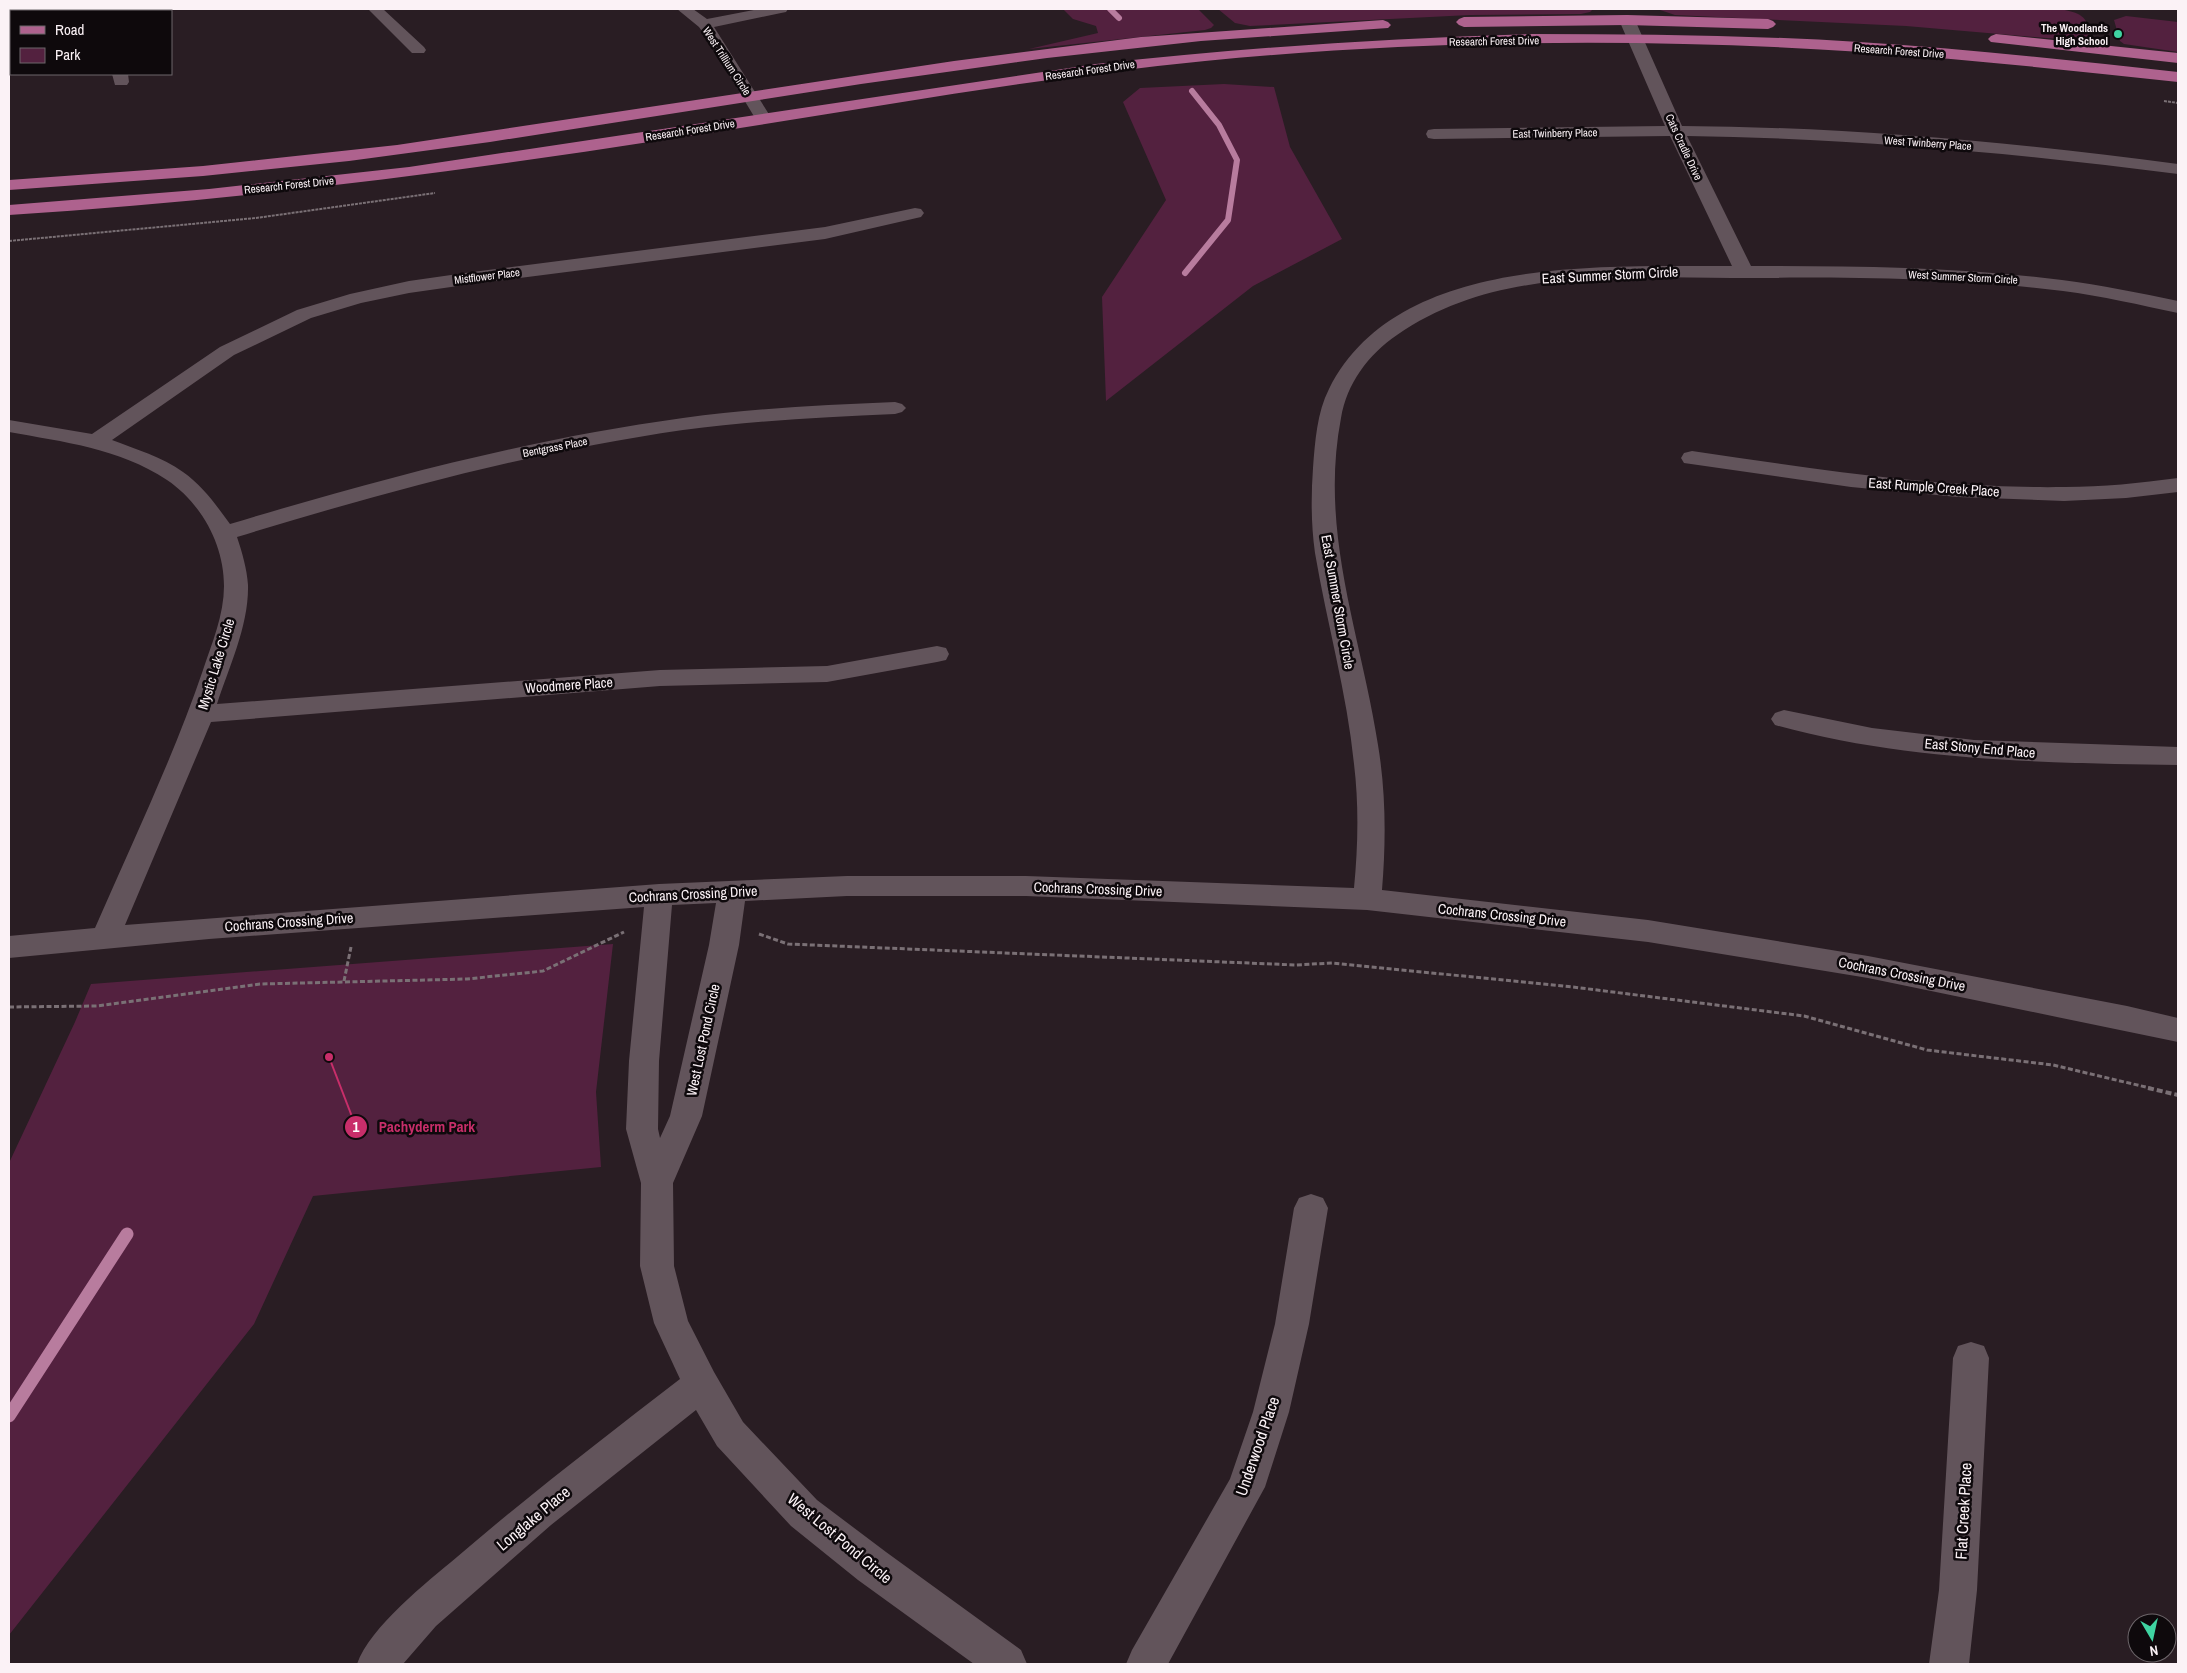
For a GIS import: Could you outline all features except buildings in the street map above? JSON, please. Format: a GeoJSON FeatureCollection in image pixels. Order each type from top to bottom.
{"type":"FeatureCollection","features":[{"type":"Feature","properties":{"kind":"main road","name":"Research Forest Drive"},"geometry":{"type":"LineString","coordinates":[[1445,23],[1627,20],[1781,25]]}},
{"type":"Feature","properties":{"kind":"main road","name":"Research Forest Drive"},"geometry":{"type":"LineString","coordinates":[[9,185],[242,168],[397,150],[986,62],[1140,42],[1397,24]]}},
{"type":"Feature","properties":{"kind":"main road"},"geometry":{"type":"LineString","coordinates":[[1979,38],[2106,49],[2178,58]]}},
{"type":"Feature","properties":{"kind":"main road","name":"Research Forest Drive"},"geometry":{"type":"LineString","coordinates":[[9,210],[104,204],[408,172],[1011,80],[1205,56],[1422,42],[1637,40],[1770,44],[1956,54],[2178,77]]}},
{"type":"Feature","properties":{"kind":"street"},"geometry":{"type":"LineString","coordinates":[[375,9],[418,50]]}},
{"type":"Feature","properties":{"kind":"street","name":"West Trillium Circle"},"geometry":{"type":"LineString","coordinates":[[684,9],[704,24],[738,74],[764,119]]}},
{"type":"Feature","properties":{"kind":"street"},"geometry":{"type":"LineString","coordinates":[[704,24],[781,9]]}},
{"type":"Feature","properties":{"kind":"street","name":"Cats Cradle Drive"},"geometry":{"type":"LineString","coordinates":[[1627,20],[1676,131],[1744,272]]}},
{"type":"Feature","properties":{"kind":"street","name":"East Twinberry Place"},"geometry":{"type":"LineString","coordinates":[[1434,134],[1676,131]]}},
{"type":"Feature","properties":{"kind":"street","name":"West Twinberry Place"},"geometry":{"type":"LineString","coordinates":[[1676,131],[1735,132],[1937,144],[2068,156],[2178,169]]}},
{"type":"Feature","properties":{"kind":"street","name":"Mistflower Place"},"geometry":{"type":"LineString","coordinates":[[96,441],[226,351],[304,314],[358,298],[410,287],[472,278],[825,233],[915,213]]}},
{"type":"Feature","properties":{"kind":"street","name":"West Summer Storm Circle"},"geometry":{"type":"LineString","coordinates":[[1744,272],[1951,275],[2020,279],[2106,292],[2178,307]]}},
{"type":"Feature","properties":{"kind":"street","name":"East Summer Storm Circle"},"geometry":{"type":"LineString","coordinates":[[1367,899],[1371,857],[1371,811],[1365,746],[1325,541],[1323,501],[1326,450],[1332,411],[1342,381],[1360,357],[1384,336],[1415,315],[1469,292],[1535,278],[1579,274],[1744,272]]}},
{"type":"Feature","properties":{"kind":"street","name":"Bentgrass Place"},"geometry":{"type":"LineString","coordinates":[[225,533],[329,501],[448,469],[568,444],[684,424],[796,413],[895,408]]}},
{"type":"Feature","properties":{"kind":"street","name":"Mystic Lake Circle"},"geometry":{"type":"LineString","coordinates":[[9,426],[96,441],[140,458],[175,476],[202,501],[225,533],[233,562],[236,586],[231,622],[201,714],[105,937]]}},
{"type":"Feature","properties":{"kind":"street","name":"East Rumple Creek Place"},"geometry":{"type":"LineString","coordinates":[[1692,458],[1835,478],[1954,491],[2119,492],[2178,485]]}},
{"type":"Feature","properties":{"kind":"street","name":"Woodmere Place"},"geometry":{"type":"LineString","coordinates":[[201,714],[660,678],[827,674],[937,654]]}},
{"type":"Feature","properties":{"kind":"street","name":"East Stony End Place"},"geometry":{"type":"LineString","coordinates":[[1784,719],[1872,737],[1974,750],[2178,756]]}},
{"type":"Feature","properties":{"kind":"street","name":"Cochrans Crossing Drive"},"geometry":{"type":"LineString","coordinates":[[9,947],[218,927],[659,895],[846,886],[1026,886],[1367,899],[1657,933],[1868,967],[2127,1018],[2178,1030]]}},
{"type":"Feature","properties":{"kind":"street","name":"West Lost Pond Circle"},"geometry":{"type":"LineString","coordinates":[[657,1184],[686,1116],[727,925],[732,891]]}},
{"type":"Feature","properties":{"kind":"street","name":"West Lost Pond Circle"},"geometry":{"type":"LineString","coordinates":[[659,895],[644,1061],[642,1129],[657,1184],[657,1266],[671,1323],[701,1384],[730,1434],[804,1512],[872,1566],[1007,1664]]}},
{"type":"Feature","properties":{"kind":"street","name":"Underwood Place"},"geometry":{"type":"LineString","coordinates":[[1146,1664],[1246,1487],[1271,1412],[1292,1324],[1311,1208]]}},
{"type":"Feature","properties":{"kind":"street","name":"Flat Creek Place"},"geometry":{"type":"LineString","coordinates":[[1949,1664],[1958,1590],[1971,1358]]}},
{"type":"Feature","properties":{"kind":"street","name":"Longlake Place"},"geometry":{"type":"LineString","coordinates":[[377,1664],[422,1612],[538,1512],[701,1384]]}},
{"type":"Feature","properties":{"kind":"path"},"geometry":{"type":"LineString","coordinates":[[2163,101],[2178,103]]}},
{"type":"Feature","properties":{"kind":"path"},"geometry":{"type":"LineString","coordinates":[[9,241],[256,218],[443,192]]}},
{"type":"Feature","properties":{"kind":"path"},"geometry":{"type":"LineString","coordinates":[[727,925],[788,944],[1296,965],[1332,963],[1583,988],[1804,1016],[1928,1050],[2053,1065],[2178,1095]]}},
{"type":"Feature","properties":{"kind":"path"},"geometry":{"type":"LineString","coordinates":[[9,1007],[97,1006],[260,984],[337,980],[468,979],[543,971],[620,932],[656,929]]}},
{"type":"Feature","properties":{"kind":"green space"},"geometry":{"type":"Polygon","coordinates":[[[1063,9],[1198,9],[1214,25],[1205,30],[1029,49],[1098,33],[1096,26],[1073,19],[1063,9]]]}},
{"type":"Feature","properties":{"kind":"green space"},"geometry":{"type":"Polygon","coordinates":[[[1218,9],[1593,9],[1590,12],[1581,14],[1470,15],[1250,26],[1235,23],[1218,9]]]}},
{"type":"Feature","properties":{"kind":"green space"},"geometry":{"type":"Polygon","coordinates":[[[1657,9],[2060,9],[2082,16],[2087,23],[2091,36],[2081,41],[1906,26],[1675,15],[1657,9]]]}},
{"type":"Feature","properties":{"kind":"green space"},"geometry":{"type":"Polygon","coordinates":[[[2126,16],[2178,22],[2178,52],[2124,44],[2120,41],[2114,20],[2126,16]]]}},
{"type":"Feature","properties":{"kind":"green space"},"geometry":{"type":"Polygon","coordinates":[[[1224,84],[1274,87],[1290,147],[1342,239],[1253,286],[1106,401],[1102,297],[1166,200],[1123,102],[1140,88],[1224,84]]]}},
{"type":"Feature","properties":{"kind":"green space"},"geometry":{"type":"Polygon","coordinates":[[[613,944],[596,1092],[601,1167],[313,1196],[254,1324],[9,1635],[9,1163],[91,984],[613,944]]]}},
{"type":"Feature","properties":{"kind":"waterway"},"geometry":{"type":"LineString","coordinates":[[1110,9],[1119,18]]}},
{"type":"Feature","properties":{"kind":"waterway"},"geometry":{"type":"LineString","coordinates":[[1185,273],[1228,220],[1237,160],[1219,125],[1192,91]]}},
{"type":"Feature","properties":{"kind":"waterway"},"geometry":{"type":"LineString","coordinates":[[9,1416],[127,1234]]}},
{"type":"Feature","properties":{"kind":"place","name":"The Woodlands High School"},"geometry":{"type":"Point","coordinates":[2118,34]}},
{"type":"Feature","properties":{"kind":"place","name":"Pachyderm Park"},"geometry":{"type":"Point","coordinates":[329,1057]}}]}
